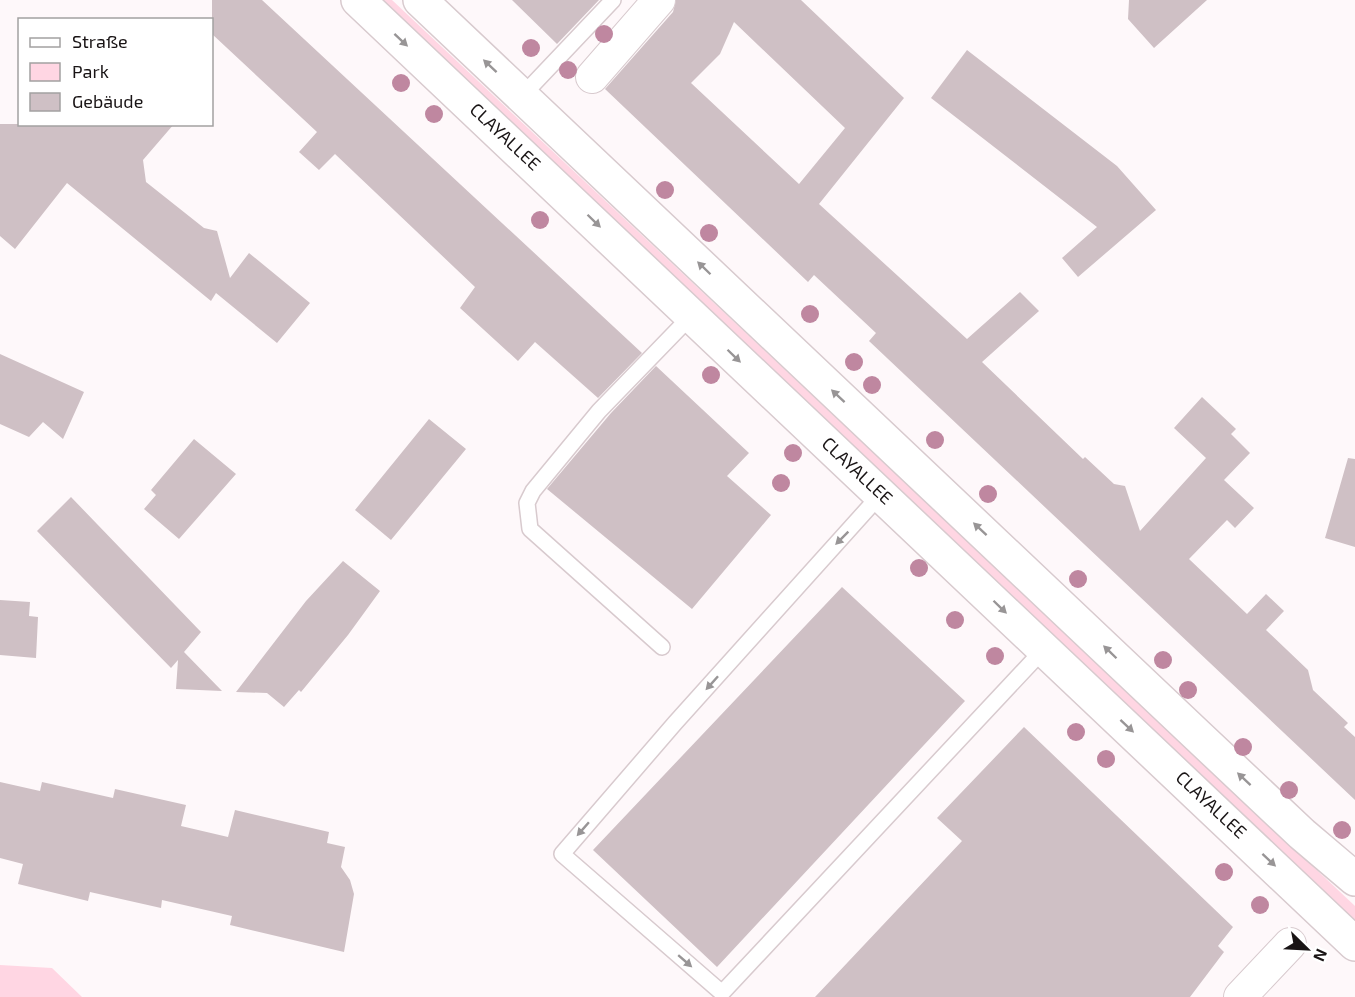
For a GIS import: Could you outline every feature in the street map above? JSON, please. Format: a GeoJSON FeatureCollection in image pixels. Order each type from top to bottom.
{"type":"FeatureCollection","features":[{"type":"Feature","properties":{"kind":"main road","name":"CLAYALLEE"},"geometry":{"type":"LineString","coordinates":[[358,0],[1355,944]]}},
{"type":"Feature","properties":{"kind":"main road"},"geometry":{"type":"LineString","coordinates":[[420,0],[1207,744],[1355,879]]}},
{"type":"Feature","properties":{"kind":"street"},"geometry":{"type":"LineString","coordinates":[[592,77],[659,0]]}},
{"type":"Feature","properties":{"kind":"street"},"geometry":{"type":"LineString","coordinates":[[1240,997],[1290,944]]}},
{"type":"Feature","properties":{"kind":"lane"},"geometry":{"type":"LineString","coordinates":[[522,96],[613,0]]}},
{"type":"Feature","properties":{"kind":"lane"},"geometry":{"type":"LineString","coordinates":[[662,647],[530,529],[527,520],[527,503],[532,491],[599,411],[692,315]]}},
{"type":"Feature","properties":{"kind":"lane"},"geometry":{"type":"LineString","coordinates":[[881,494],[562,854],[722,993],[1044,648]]}},
{"type":"Feature","properties":{"kind":"green space"},"geometry":{"type":"Polygon","coordinates":[[[378,0],[392,0],[1355,906],[1355,921],[378,0]]]}},
{"type":"Feature","properties":{"kind":"green space"},"geometry":{"type":"Polygon","coordinates":[[[0,965],[52,968],[82,997],[0,997],[0,965]]]}},
{"type":"Feature","properties":{"kind":"building"},"geometry":{"type":"Polygon","coordinates":[[[212,0],[262,0],[642,353],[598,398],[535,342],[518,361],[460,308],[475,287],[335,154],[319,170],[299,152],[317,132],[213,35],[212,0]]]}},
{"type":"Feature","properties":{"kind":"building"},"geometry":{"type":"Polygon","coordinates":[[[512,0],[599,0],[557,44],[512,0]]]}},
{"type":"Feature","properties":{"kind":"building"},"geometry":{"type":"Polygon","coordinates":[[[676,0],[801,0],[904,98],[819,204],[967,339],[1020,292],[1039,311],[982,362],[1083,459],[1085,457],[1114,484],[1125,486],[1140,531],[1206,458],[1174,428],[1202,397],[1236,429],[1231,434],[1250,453],[1224,480],[1254,508],[1235,528],[1227,520],[1189,559],[1247,614],[1266,594],[1284,611],[1266,630],[1308,670],[1313,690],[1348,723],[1344,727],[1355,737],[1355,800],[869,341],[876,333],[814,275],[808,282],[605,89],[673,12],[676,0]],[[734,22],[720,54],[691,83],[799,184],[845,128],[734,22]]]}},
{"type":"Feature","properties":{"kind":"building"},"geometry":{"type":"Polygon","coordinates":[[[1129,0],[1207,0],[1154,48],[1128,19],[1129,0]]]}},
{"type":"Feature","properties":{"kind":"building"},"geometry":{"type":"Polygon","coordinates":[[[967,50],[1117,166],[1156,210],[1078,277],[1062,258],[1097,227],[931,98],[967,50]]]}},
{"type":"Feature","properties":{"kind":"building"},"geometry":{"type":"Polygon","coordinates":[[[0,124],[172,126],[143,160],[146,182],[204,228],[217,231],[230,278],[249,253],[310,303],[277,343],[216,293],[211,301],[67,183],[15,249],[0,236],[0,124]]]}},
{"type":"Feature","properties":{"kind":"building"},"geometry":{"type":"Polygon","coordinates":[[[0,354],[84,392],[63,439],[43,422],[29,437],[0,424],[0,354]]]}},
{"type":"Feature","properties":{"kind":"building"},"geometry":{"type":"Polygon","coordinates":[[[656,366],[749,453],[727,476],[771,515],[692,609],[547,489],[611,413],[656,366]]]}},
{"type":"Feature","properties":{"kind":"building"},"geometry":{"type":"Polygon","coordinates":[[[429,419],[466,449],[391,540],[355,510],[429,419]]]}},
{"type":"Feature","properties":{"kind":"building"},"geometry":{"type":"Polygon","coordinates":[[[194,439],[236,474],[179,539],[144,509],[156,495],[151,490],[194,439]]]}},
{"type":"Feature","properties":{"kind":"building"},"geometry":{"type":"Polygon","coordinates":[[[1348,458],[1355,459],[1355,547],[1325,538],[1348,458]]]}},
{"type":"Feature","properties":{"kind":"building"},"geometry":{"type":"Polygon","coordinates":[[[71,497],[201,632],[184,652],[222,691],[176,689],[178,660],[171,668],[37,531],[71,497]]]}},
{"type":"Feature","properties":{"kind":"building"},"geometry":{"type":"Polygon","coordinates":[[[343,561],[380,591],[348,635],[301,692],[299,690],[284,707],[267,693],[236,692],[306,601],[343,561]]]}},
{"type":"Feature","properties":{"kind":"building"},"geometry":{"type":"Polygon","coordinates":[[[842,587],[965,701],[717,967],[593,850],[842,587]]]}},
{"type":"Feature","properties":{"kind":"building"},"geometry":{"type":"Polygon","coordinates":[[[0,600],[30,602],[29,616],[38,617],[36,658],[0,655],[0,600]]]}},
{"type":"Feature","properties":{"kind":"building"},"geometry":{"type":"Polygon","coordinates":[[[1024,727],[1233,927],[1218,946],[1224,952],[1190,997],[815,997],[962,841],[937,818],[1024,727]]]}},
{"type":"Feature","properties":{"kind":"building"},"geometry":{"type":"Polygon","coordinates":[[[0,782],[40,791],[42,782],[113,798],[115,789],[186,805],[181,826],[228,837],[235,810],[329,832],[327,843],[345,847],[341,867],[350,880],[354,894],[344,952],[230,925],[232,916],[162,900],[161,908],[90,892],[88,901],[18,884],[23,864],[0,858],[0,782]]]}}]}
